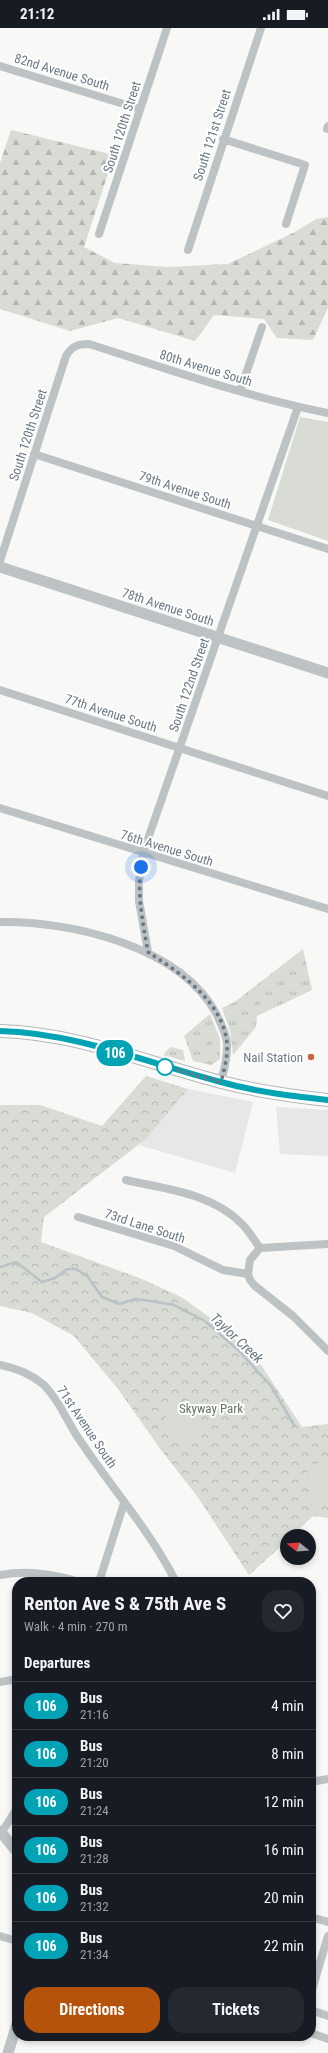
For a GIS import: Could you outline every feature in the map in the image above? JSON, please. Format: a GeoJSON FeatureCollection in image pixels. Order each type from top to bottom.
{"type":"FeatureCollection","features":[{"type":"Feature","properties":{"kind":"main road"},"geometry":{"type":"LineString","coordinates":[[0,1031],[24,1032],[71,1040],[221,1082],[271,1094],[328,1100]]}},
{"type":"Feature","properties":{"kind":"street","name":"South 120th Street"},"geometry":{"type":"LineString","coordinates":[[99,234],[167,28]]}},
{"type":"Feature","properties":{"kind":"street","name":"South 121st Street"},"geometry":{"type":"LineString","coordinates":[[188,250],[261,28]]}},
{"type":"Feature","properties":{"kind":"street","name":"82nd Avenue South"},"geometry":{"type":"LineString","coordinates":[[0,66],[140,109]]}},
{"type":"Feature","properties":{"kind":"street"},"geometry":{"type":"LineString","coordinates":[[223,140],[305,164],[286,224]]}},
{"type":"Feature","properties":{"kind":"street"},"geometry":{"type":"LineString","coordinates":[[240,391],[262,327]]}},
{"type":"Feature","properties":{"kind":"street","name":"South 120th Street"},"geometry":{"type":"LineString","coordinates":[[0,561],[66,356],[71,348],[79,344]]}},
{"type":"Feature","properties":{"kind":"street","name":"80th Avenue South"},"geometry":{"type":"LineString","coordinates":[[79,344],[89,344],[240,391],[298,407],[328,413]]}},
{"type":"Feature","properties":{"kind":"street","name":"South 122nd Street"},"geometry":{"type":"LineString","coordinates":[[148,952],[140,901],[139,881],[143,853],[298,407]]}},
{"type":"Feature","properties":{"kind":"street","name":"79th Avenue South"},"geometry":{"type":"LineString","coordinates":[[34,454],[328,549]]}},
{"type":"Feature","properties":{"kind":"street","name":"78th Avenue South"},"geometry":{"type":"LineString","coordinates":[[0,567],[328,673]]}},
{"type":"Feature","properties":{"kind":"street","name":"77th Avenue South"},"geometry":{"type":"LineString","coordinates":[[0,690],[328,796]]}},
{"type":"Feature","properties":{"kind":"street","name":"76th Avenue South"},"geometry":{"type":"LineString","coordinates":[[0,808],[328,909]]}},
{"type":"Feature","properties":{"kind":"street"},"geometry":{"type":"LineString","coordinates":[[0,922],[42,924],[80,931],[148,952],[192,984],[214,1009],[224,1030],[227,1043],[227,1055],[221,1082]]}},
{"type":"Feature","properties":{"kind":"street"},"geometry":{"type":"LineString","coordinates":[[126,1180],[196,1196],[215,1205],[243,1224],[260,1248]]}},
{"type":"Feature","properties":{"kind":"street","name":"73rd Lane South"},"geometry":{"type":"LineString","coordinates":[[78,1217],[174,1246],[223,1270],[248,1274]]}},
{"type":"Feature","properties":{"kind":"street"},"geometry":{"type":"LineString","coordinates":[[328,1244],[260,1248],[250,1260],[248,1274],[255,1286],[293,1316],[328,1351]]}},
{"type":"Feature","properties":{"kind":"street","name":"71st Avenue South"},"geometry":{"type":"LineString","coordinates":[[0,1365],[28,1374],[43,1385],[57,1400],[76,1435],[168,1566],[174,1577]]}},
{"type":"Feature","properties":{"kind":"street"},"geometry":{"type":"LineString","coordinates":[[101,1577],[124,1503]]}},
{"type":"Feature","properties":{"kind":"street"},"geometry":{"type":"LineString","coordinates":[[0,1575],[32,1572],[53,1574],[63,1577]]}},
{"type":"Feature","properties":{"kind":"street"},"geometry":{"type":"LineString","coordinates":[[0,1682],[12,1680]]}},
{"type":"Feature","properties":{"kind":"street"},"geometry":{"type":"LineString","coordinates":[[316,1781],[328,1779]]}},
{"type":"Feature","properties":{"kind":"street"},"geometry":{"type":"LineString","coordinates":[[12,1816],[1,1832],[12,1846]]}},
{"type":"Feature","properties":{"kind":"street"},"geometry":{"type":"LineString","coordinates":[[316,1918],[328,1922]]}},
{"type":"Feature","properties":{"kind":"street"},"geometry":{"type":"LineString","coordinates":[[0,1936],[12,1940]]}},
{"type":"Feature","properties":{"kind":"street"},"geometry":{"type":"LineString","coordinates":[[316,1976],[328,1936]]}},
{"type":"Feature","properties":{"kind":"street"},"geometry":{"type":"LineString","coordinates":[[316,2012],[328,2016]]}},
{"type":"Feature","properties":{"kind":"street"},"geometry":{"type":"LineString","coordinates":[[316,2035],[328,2038]]}},
{"type":"Feature","properties":{"kind":"street"},"geometry":{"type":"LineString","coordinates":[[8,2053],[12,2040]]}},
{"type":"Feature","properties":{"kind":"shaded area"},"geometry":{"type":"Polygon","coordinates":[[[188,1089],[253,1102],[235,1173],[139,1145],[146,1139],[188,1089]]]}},
{"type":"Feature","properties":{"kind":"shaded area"},"geometry":{"type":"Polygon","coordinates":[[[276,1107],[328,1110],[328,1156],[280,1154],[276,1107]]]}},
{"type":"Feature","properties":{"kind":"green space"},"geometry":{"type":"Polygon","coordinates":[[[11,130],[114,155],[84,247],[115,263],[167,267],[228,264],[293,233],[316,219],[328,217],[328,308],[313,340],[277,338],[264,319],[214,315],[195,341],[118,318],[70,331],[0,309],[0,163],[11,130]]]}},
{"type":"Feature","properties":{"kind":"green space"},"geometry":{"type":"Polygon","coordinates":[[[300,417],[328,422],[328,541],[268,520],[300,417]]]}},
{"type":"Feature","properties":{"kind":"green space"},"geometry":{"type":"Polygon","coordinates":[[[303,949],[312,990],[257,1016],[256,1027],[233,1055],[230,1031],[222,1008],[236,1001],[303,949]]]}},
{"type":"Feature","properties":{"kind":"green space"},"geometry":{"type":"Polygon","coordinates":[[[210,1014],[220,1039],[220,1059],[211,1065],[193,1061],[184,1036],[210,1014]]]}},
{"type":"Feature","properties":{"kind":"green space"},"geometry":{"type":"Polygon","coordinates":[[[170,1047],[183,1050],[185,1061],[163,1055],[170,1047]]]}},
{"type":"Feature","properties":{"kind":"green space","name":"Skyway Park"},"geometry":{"type":"Polygon","coordinates":[[[146,1076],[188,1089],[146,1139],[44,1217],[41,1242],[142,1279],[183,1298],[220,1325],[261,1365],[302,1427],[328,1424],[328,1518],[313,1516],[299,1529],[280,1529],[280,1547],[249,1575],[197,1496],[161,1450],[118,1389],[74,1336],[32,1313],[0,1306],[0,1105],[40,1105],[102,1126],[146,1076]]]}},
{"type":"Feature","properties":{"kind":"green space"},"geometry":{"type":"Polygon","coordinates":[[[176,1404],[203,1427],[189,1445],[162,1422],[176,1404]]]}},
{"type":"Feature","properties":{"kind":"green space"},"geometry":{"type":"Polygon","coordinates":[[[328,1463],[328,1504],[309,1505],[307,1464],[328,1463]]]}},
{"type":"Feature","properties":{"kind":"waterway","name":"Taylor Creek"},"geometry":{"type":"LineString","coordinates":[[0,1267],[16,1262],[42,1282],[55,1278],[67,1269],[76,1269],[88,1277],[102,1297],[119,1304],[135,1299],[174,1305],[205,1321],[238,1350],[271,1386],[294,1425]]}},
{"type":"Feature","properties":{"kind":"bus line","name":"106"},"geometry":{"type":"LineString","coordinates":[[0,1031],[24,1032],[71,1040],[221,1082],[271,1094],[328,1100]]}},
{"type":"Feature","properties":{"kind":"place","name":"Nail Station"},"geometry":{"type":"Point","coordinates":[311,1057]}},
{"type":"Feature","properties":{"kind":"route"},"geometry":{"type":"LineString","coordinates":[[141,867],[139,881],[140,901],[148,952],[192,984],[205,997],[214,1009],[224,1030],[227,1043],[227,1055],[221,1082],[160,1065],[165,1067]]}}]}
